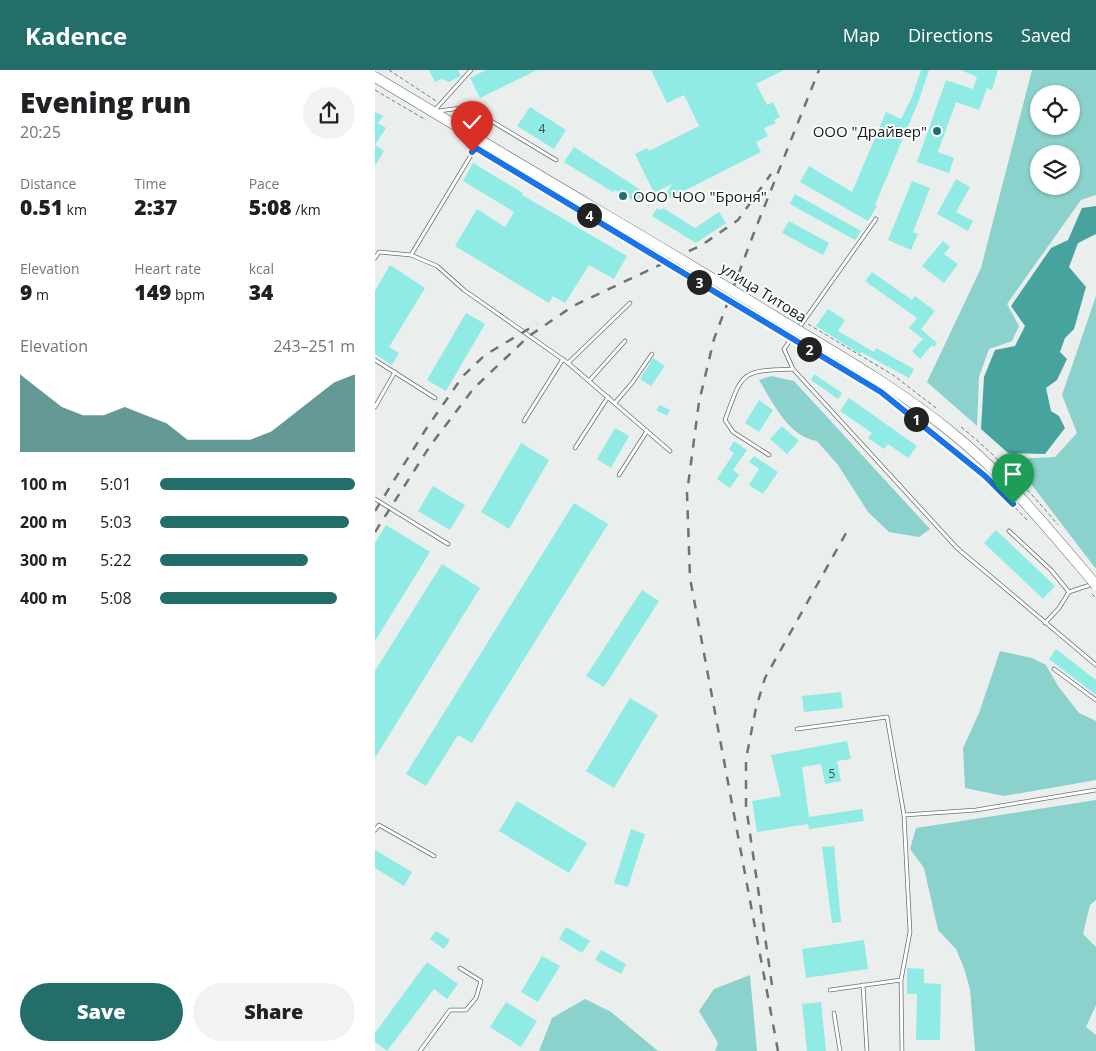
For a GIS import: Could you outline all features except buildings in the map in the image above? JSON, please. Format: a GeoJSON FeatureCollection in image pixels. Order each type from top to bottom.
{"type":"FeatureCollection","features":[{"type":"Feature","properties":{"kind":"main road","name":"улица Титова"},"geometry":{"type":"LineString","coordinates":[[375,77],[430,116],[480,140],[709,275],[873,376],[917,407],[951,432],[1020,496],[1094,586]]}},
{"type":"Feature","properties":{"kind":"lane"},"geometry":{"type":"LineString","coordinates":[[430,116],[471,70]]}},
{"type":"Feature","properties":{"kind":"lane"},"geometry":{"type":"LineString","coordinates":[[430,116],[468,107],[556,160]]}},
{"type":"Feature","properties":{"kind":"lane"},"geometry":{"type":"LineString","coordinates":[[411,255],[480,140]]}},
{"type":"Feature","properties":{"kind":"lane"},"geometry":{"type":"LineString","coordinates":[[877,219],[784,349],[793,370],[957,548],[1096,665]]}},
{"type":"Feature","properties":{"kind":"lane"},"geometry":{"type":"LineString","coordinates":[[375,258],[379,252],[411,255],[437,266],[464,290],[563,359],[670,451]]}},
{"type":"Feature","properties":{"kind":"lane"},"geometry":{"type":"LineString","coordinates":[[568,363],[630,303]]}},
{"type":"Feature","properties":{"kind":"lane"},"geometry":{"type":"LineString","coordinates":[[589,381],[625,341]]}},
{"type":"Feature","properties":{"kind":"lane"},"geometry":{"type":"LineString","coordinates":[[615,403],[652,354]]}},
{"type":"Feature","properties":{"kind":"lane"},"geometry":{"type":"LineString","coordinates":[[524,421],[563,359]]}},
{"type":"Feature","properties":{"kind":"lane"},"geometry":{"type":"LineString","coordinates":[[375,360],[435,398]]}},
{"type":"Feature","properties":{"kind":"lane"},"geometry":{"type":"LineString","coordinates":[[769,455],[733,432],[725,420],[739,382],[756,370],[793,370]]}},
{"type":"Feature","properties":{"kind":"lane"},"geometry":{"type":"LineString","coordinates":[[375,407],[395,372]]}},
{"type":"Feature","properties":{"kind":"lane"},"geometry":{"type":"LineString","coordinates":[[575,448],[608,397]]}},
{"type":"Feature","properties":{"kind":"lane"},"geometry":{"type":"LineString","coordinates":[[619,475],[647,431]]}},
{"type":"Feature","properties":{"kind":"lane"},"geometry":{"type":"LineString","coordinates":[[375,499],[449,544]]}},
{"type":"Feature","properties":{"kind":"lane"},"geometry":{"type":"LineString","coordinates":[[1009,531],[1051,570],[1069,592]]}},
{"type":"Feature","properties":{"kind":"lane"},"geometry":{"type":"LineString","coordinates":[[1045,623],[1059,608],[1069,592],[1094,586]]}},
{"type":"Feature","properties":{"kind":"lane"},"geometry":{"type":"LineString","coordinates":[[1054,669],[1096,700]]}},
{"type":"Feature","properties":{"kind":"lane"},"geometry":{"type":"LineString","coordinates":[[797,729],[887,716],[904,815],[910,932],[901,980],[902,1051]]}},
{"type":"Feature","properties":{"kind":"lane"},"geometry":{"type":"LineString","coordinates":[[904,815],[976,810],[1096,790]]}},
{"type":"Feature","properties":{"kind":"lane"},"geometry":{"type":"LineString","coordinates":[[375,830],[379,825],[434,856]]}},
{"type":"Feature","properties":{"kind":"lane"},"geometry":{"type":"LineString","coordinates":[[420,1051],[450,1010],[465,1010],[477,998],[481,981],[461,968]]}},
{"type":"Feature","properties":{"kind":"lane"},"geometry":{"type":"LineString","coordinates":[[830,990],[901,980]]}},
{"type":"Feature","properties":{"kind":"lane"},"geometry":{"type":"LineString","coordinates":[[863,985],[867,1051]]}},
{"type":"Feature","properties":{"kind":"lane"},"geometry":{"type":"LineString","coordinates":[[834,1013],[840,1051]]}},
{"type":"Feature","properties":{"kind":"path"},"geometry":{"type":"LineString","coordinates":[[375,90],[430,116]]}},
{"type":"Feature","properties":{"kind":"path"},"geometry":{"type":"LineString","coordinates":[[754,316],[864,382]]}},
{"type":"Feature","properties":{"kind":"path"},"geometry":{"type":"LineString","coordinates":[[896,403],[985,476]]}},
{"type":"Feature","properties":{"kind":"path"},"geometry":{"type":"LineString","coordinates":[[992,483],[1029,523]]}},
{"type":"Feature","properties":{"kind":"path"},"geometry":{"type":"LineString","coordinates":[[1094,586],[1096,598]]}},
{"type":"Feature","properties":{"kind":"shaded area"},"geometry":{"type":"Polygon","coordinates":[[[1032,70],[1096,70],[1096,195],[1081,200],[1007,304],[1019,326],[1012,341],[989,349],[979,377],[977,426],[927,382],[981,268],[1032,70]]]}},
{"type":"Feature","properties":{"kind":"shaded area"},"geometry":{"type":"Polygon","coordinates":[[[1096,206],[1096,234],[1078,243],[1069,267],[1086,287],[1074,329],[1065,338],[1060,352],[1067,359],[1057,380],[1046,388],[1051,411],[1059,416],[1065,428],[1045,454],[1008,453],[981,429],[984,377],[995,350],[1015,346],[1025,326],[1011,306],[1051,248],[1068,240],[1082,208],[1096,206]]]}},
{"type":"Feature","properties":{"kind":"shaded area"},"geometry":{"type":"Polygon","coordinates":[[[1096,296],[1096,569],[1012,459],[1055,457],[1077,433],[1062,395],[1096,296]]]}},
{"type":"Feature","properties":{"kind":"shaded area"},"geometry":{"type":"Polygon","coordinates":[[[771,376],[794,381],[930,529],[919,537],[889,532],[868,512],[838,465],[817,441],[798,433],[776,409],[759,380],[771,376]]]}},
{"type":"Feature","properties":{"kind":"shaded area"},"geometry":{"type":"Polygon","coordinates":[[[1000,651],[1032,658],[1046,665],[1058,686],[1079,713],[1096,721],[1096,780],[1004,796],[965,788],[963,748],[979,713],[1000,651]]]}},
{"type":"Feature","properties":{"kind":"shaded area"},"geometry":{"type":"Polygon","coordinates":[[[1096,800],[1096,900],[1090,905],[1083,934],[1096,947],[1096,1005],[1086,1027],[1096,1035],[1096,1051],[975,1051],[970,989],[964,968],[956,949],[938,930],[924,868],[910,849],[916,828],[1096,800]]]}},
{"type":"Feature","properties":{"kind":"shaded area"},"geometry":{"type":"Polygon","coordinates":[[[750,975],[757,1051],[715,1051],[718,1043],[699,1011],[714,989],[750,975]]]}},
{"type":"Feature","properties":{"kind":"shaded area"},"geometry":{"type":"Polygon","coordinates":[[[585,999],[611,1012],[658,1051],[539,1051],[552,1018],[585,999]]]}},
{"type":"Feature","properties":{"kind":"railway"},"geometry":{"type":"LineString","coordinates":[[778,1051],[690,578],[687,493],[699,402],[714,339],[819,70]]}},
{"type":"Feature","properties":{"kind":"railway"},"geometry":{"type":"LineString","coordinates":[[375,532],[430,446],[474,388],[529,336],[573,306],[702,245],[738,220],[771,174]]}},
{"type":"Feature","properties":{"kind":"railway"},"geometry":{"type":"LineString","coordinates":[[375,511],[426,429],[463,376],[485,355],[537,324]]}},
{"type":"Feature","properties":{"kind":"railway"},"geometry":{"type":"LineString","coordinates":[[772,985],[746,806],[746,759],[756,708],[765,678],[850,526]]}},
{"type":"Feature","properties":{"kind":"place","name":"ООО \"Драйвер\""},"geometry":{"type":"Point","coordinates":[937,131]}},
{"type":"Feature","properties":{"kind":"place","name":"ООО ЧОО \"Броня\""},"geometry":{"type":"Point","coordinates":[623,196]}},
{"type":"Feature","properties":{"kind":"route"},"geometry":{"type":"LineString","coordinates":[[472,152],[475,147],[881,392],[985,476],[1013,504]]}}]}
